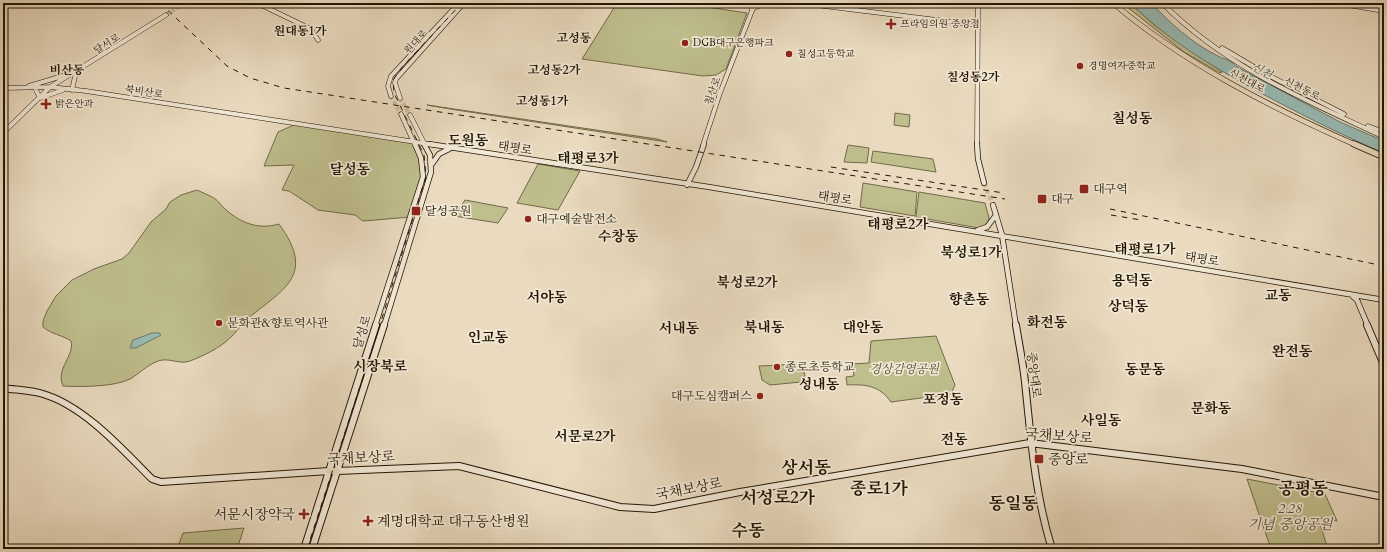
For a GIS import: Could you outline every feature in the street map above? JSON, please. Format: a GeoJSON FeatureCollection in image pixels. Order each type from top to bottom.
{"type":"FeatureCollection","features":[{"type":"Feature","properties":{"kind":"highway","name":"신천대로"},"geometry":{"type":"LineString","coordinates":[[1113,3],[1143,29],[1191,61],[1321,130],[1384,156]]}},
{"type":"Feature","properties":{"kind":"highway","name":"신천대로"},"geometry":{"type":"LineString","coordinates":[[1116,3],[1146,28],[1195,60],[1324,129],[1384,156]]}},
{"type":"Feature","properties":{"kind":"main road"},"geometry":{"type":"LineString","coordinates":[[257,3],[311,29],[318,40]]}},
{"type":"Feature","properties":{"kind":"main road","name":"원대로"},"geometry":{"type":"LineString","coordinates":[[391,96],[388,86],[391,76],[459,3]]}},
{"type":"Feature","properties":{"kind":"main road","name":"원대로"},"geometry":{"type":"LineString","coordinates":[[400,98],[395,83],[396,79],[464,3]]}},
{"type":"Feature","properties":{"kind":"main road"},"geometry":{"type":"LineString","coordinates":[[749,3],[752,9],[765,3]]}},
{"type":"Feature","properties":{"kind":"main road","name":"침산로"},"geometry":{"type":"LineString","coordinates":[[687,185],[696,167],[720,93],[755,3]]}},
{"type":"Feature","properties":{"kind":"main road"},"geometry":{"type":"LineString","coordinates":[[800,3],[977,25]]}},
{"type":"Feature","properties":{"kind":"main road"},"geometry":{"type":"LineString","coordinates":[[978,3],[977,161],[984,183]]}},
{"type":"Feature","properties":{"kind":"main road","name":"신천동로"},"geometry":{"type":"LineString","coordinates":[[1162,3],[1194,33],[1255,73],[1284,89],[1384,134]]}},
{"type":"Feature","properties":{"kind":"main road","name":"신천동로"},"geometry":{"type":"LineString","coordinates":[[1166,3],[1212,42],[1266,74],[1384,134]]}},
{"type":"Feature","properties":{"kind":"main road"},"geometry":{"type":"LineString","coordinates":[[1336,3],[1384,12]]}},
{"type":"Feature","properties":{"kind":"main road","name":"달서로"},"geometry":{"type":"LineString","coordinates":[[3,133],[50,87],[166,15]]}},
{"type":"Feature","properties":{"kind":"main road"},"geometry":{"type":"LineString","coordinates":[[1212,42],[1259,72],[1255,73]]}},
{"type":"Feature","properties":{"kind":"main road"},"geometry":{"type":"LineString","coordinates":[[23,88],[76,72],[72,90]]}},
{"type":"Feature","properties":{"kind":"main road","name":"북비산로"},"geometry":{"type":"LineString","coordinates":[[3,88],[50,87],[283,122]]}},
{"type":"Feature","properties":{"kind":"main road"},"geometry":{"type":"LineString","coordinates":[[1284,89],[1287,87],[1342,113]]}},
{"type":"Feature","properties":{"kind":"main road"},"geometry":{"type":"LineString","coordinates":[[35,88],[40,98],[66,89]]}},
{"type":"Feature","properties":{"kind":"main road"},"geometry":{"type":"LineString","coordinates":[[401,114],[415,143]]}},
{"type":"Feature","properties":{"kind":"main road"},"geometry":{"type":"LineString","coordinates":[[410,115],[430,155],[432,167]]}},
{"type":"Feature","properties":{"kind":"main road","name":"태평로"},"geometry":{"type":"LineString","coordinates":[[283,122],[1002,235],[1384,300]]}},
{"type":"Feature","properties":{"kind":"main road","name":"달성로"},"geometry":{"type":"LineString","coordinates":[[304,549],[423,177],[421,158],[415,143]]}},
{"type":"Feature","properties":{"kind":"main road"},"geometry":{"type":"LineString","coordinates":[[312,549],[399,280],[435,158],[451,149]]}},
{"type":"Feature","properties":{"kind":"main road","name":"중앙대로"},"geometry":{"type":"LineString","coordinates":[[993,205],[1002,235],[1025,381],[1030,443],[1046,527],[1052,549]]}},
{"type":"Feature","properties":{"kind":"main road"},"geometry":{"type":"LineString","coordinates":[[970,231],[984,230],[990,226],[996,215]]}},
{"type":"Feature","properties":{"kind":"main road"},"geometry":{"type":"LineString","coordinates":[[1350,293],[1357,300],[1384,365]]}},
{"type":"Feature","properties":{"kind":"main road","name":"국채보상로"},"geometry":{"type":"LineString","coordinates":[[3,388],[34,391],[60,401],[93,425],[152,479],[161,482],[197,481],[329,471],[459,466],[620,506],[654,508],[747,490],[1030,443],[1242,469],[1384,497]]}},
{"type":"Feature","properties":{"kind":"green space"},"geometry":{"type":"Polygon","coordinates":[[[617,3],[680,3],[747,13],[726,69],[716,75],[703,76],[582,59],[617,3]]]}},
{"type":"Feature","properties":{"kind":"green space"},"geometry":{"type":"Polygon","coordinates":[[[1122,3],[1130,3],[1153,24],[1222,72],[1220,73],[1184,52],[1122,3]]]}},
{"type":"Feature","properties":{"kind":"green space"},"geometry":{"type":"Polygon","coordinates":[[[427,105],[657,139],[667,142],[450,109],[427,105]]]}},
{"type":"Feature","properties":{"kind":"green space"},"geometry":{"type":"Polygon","coordinates":[[[895,113],[910,115],[909,127],[894,125],[895,113]]]}},
{"type":"Feature","properties":{"kind":"green space"},"geometry":{"type":"Polygon","coordinates":[[[296,124],[415,143],[424,171],[411,217],[363,221],[355,215],[318,210],[289,191],[282,190],[294,165],[264,166],[278,132],[296,124]]]}},
{"type":"Feature","properties":{"kind":"green space"},"geometry":{"type":"Polygon","coordinates":[[[848,145],[869,148],[867,163],[844,162],[848,145]]]}},
{"type":"Feature","properties":{"kind":"green space"},"geometry":{"type":"Polygon","coordinates":[[[873,151],[933,159],[936,172],[871,162],[873,151]]]}},
{"type":"Feature","properties":{"kind":"green space"},"geometry":{"type":"Polygon","coordinates":[[[538,164],[580,171],[558,210],[517,203],[538,164]]]}},
{"type":"Feature","properties":{"kind":"green space"},"geometry":{"type":"Polygon","coordinates":[[[863,183],[917,192],[915,216],[860,207],[863,183]]]}},
{"type":"Feature","properties":{"kind":"green space"},"geometry":{"type":"Polygon","coordinates":[[[197,190],[214,198],[231,214],[250,224],[257,226],[271,226],[279,224],[290,242],[295,257],[295,269],[291,280],[283,290],[246,320],[226,342],[200,357],[186,362],[166,360],[158,361],[130,379],[115,384],[63,386],[61,374],[70,352],[71,341],[43,327],[43,321],[47,311],[56,296],[72,280],[94,269],[122,259],[129,253],[151,222],[166,209],[170,202],[181,195],[197,190]]]}},
{"type":"Feature","properties":{"kind":"green space"},"geometry":{"type":"Polygon","coordinates":[[[919,192],[985,203],[989,218],[988,226],[979,228],[916,217],[919,192]]]}},
{"type":"Feature","properties":{"kind":"green space"},"geometry":{"type":"Polygon","coordinates":[[[465,200],[508,208],[498,223],[454,216],[465,200]]]}},
{"type":"Feature","properties":{"kind":"green space","name":"경상감영공원"},"geometry":{"type":"Polygon","coordinates":[[[936,336],[955,385],[951,394],[891,402],[882,392],[872,387],[847,385],[846,377],[854,376],[852,364],[869,363],[871,341],[936,336]]]}},
{"type":"Feature","properties":{"kind":"green space"},"geometry":{"type":"Polygon","coordinates":[[[802,364],[805,376],[801,382],[770,385],[762,380],[759,366],[802,364]]]}},
{"type":"Feature","properties":{"kind":"green space","name":"2.28 기념 중앙공원"},"geometry":{"type":"Polygon","coordinates":[[[1247,479],[1325,494],[1337,521],[1318,518],[1328,549],[1271,549],[1247,479]]]}},
{"type":"Feature","properties":{"kind":"green space"},"geometry":{"type":"Polygon","coordinates":[[[244,528],[237,549],[177,549],[183,533],[244,528]]]}},
{"type":"Feature","properties":{"kind":"water","name":"신천"},"geometry":{"type":"Polygon","coordinates":[[[1131,3],[1151,3],[1181,32],[1207,50],[1230,61],[1237,67],[1340,122],[1384,141],[1384,153],[1299,113],[1216,68],[1163,32],[1131,3]]]}},
{"type":"Feature","properties":{"kind":"water"},"geometry":{"type":"Polygon","coordinates":[[[152,333],[159,333],[161,335],[136,348],[130,348],[133,340],[152,333]]]}},
{"type":"Feature","properties":{"kind":"tunnel"},"geometry":{"type":"LineString","coordinates":[[166,15],[185,3]]}},
{"type":"Feature","properties":{"kind":"tunnel"},"geometry":{"type":"LineString","coordinates":[[391,96],[401,114]]}},
{"type":"Feature","properties":{"kind":"tunnel"},"geometry":{"type":"LineString","coordinates":[[400,98],[410,115]]}},
{"type":"Feature","properties":{"kind":"tunnel"},"geometry":{"type":"LineString","coordinates":[[984,183],[993,205]]}},
{"type":"Feature","properties":{"kind":"railway"},"geometry":{"type":"LineString","coordinates":[[160,3],[227,66],[250,78],[284,88],[400,106]]}},
{"type":"Feature","properties":{"kind":"railway"},"geometry":{"type":"LineString","coordinates":[[400,106],[394,93],[393,80],[403,66],[462,3]]}},
{"type":"Feature","properties":{"kind":"railway"},"geometry":{"type":"LineString","coordinates":[[307,549],[379,328],[426,176],[424,155],[400,106]]}},
{"type":"Feature","properties":{"kind":"railway"},"geometry":{"type":"LineString","coordinates":[[400,106],[1005,199]]}},
{"type":"Feature","properties":{"kind":"railway"},"geometry":{"type":"LineString","coordinates":[[831,167],[1004,193]]}},
{"type":"Feature","properties":{"kind":"railway"},"geometry":{"type":"LineString","coordinates":[[1110,209],[1384,266]]}},
{"type":"Feature","properties":{"kind":"railway"},"geometry":{"type":"LineString","coordinates":[[1111,215],[1141,220]]}},
{"type":"Feature","properties":{"kind":"place","name":"프라임의원 중앙점"},"geometry":{"type":"Point","coordinates":[891,24]}},
{"type":"Feature","properties":{"kind":"place","name":"DGB대구은행파크"},"geometry":{"type":"Point","coordinates":[685,43]}},
{"type":"Feature","properties":{"kind":"place","name":"칠성고등학교"},"geometry":{"type":"Point","coordinates":[789,54]}},
{"type":"Feature","properties":{"kind":"place","name":"경명여자중학교"},"geometry":{"type":"Point","coordinates":[1080,66]}},
{"type":"Feature","properties":{"kind":"place","name":"밝은안과"},"geometry":{"type":"Point","coordinates":[46,104]}},
{"type":"Feature","properties":{"kind":"place","name":"대구역"},"geometry":{"type":"Point","coordinates":[1084,189]}},
{"type":"Feature","properties":{"kind":"place","name":"대구"},"geometry":{"type":"Point","coordinates":[1042,199]}},
{"type":"Feature","properties":{"kind":"place","name":"달성공원"},"geometry":{"type":"Point","coordinates":[416,211]}},
{"type":"Feature","properties":{"kind":"place","name":"대구예술발전소"},"geometry":{"type":"Point","coordinates":[528,219]}},
{"type":"Feature","properties":{"kind":"place","name":"문화관&향토역사관"},"geometry":{"type":"Point","coordinates":[219,323]}},
{"type":"Feature","properties":{"kind":"place","name":"종로초등학교"},"geometry":{"type":"Point","coordinates":[777,367]}},
{"type":"Feature","properties":{"kind":"place","name":"대구도심캠퍼스"},"geometry":{"type":"Point","coordinates":[760,396]}},
{"type":"Feature","properties":{"kind":"place","name":"중앙로"},"geometry":{"type":"Point","coordinates":[1039,459]}},
{"type":"Feature","properties":{"kind":"place","name":"서문시장약국"},"geometry":{"type":"Point","coordinates":[304,514]}},
{"type":"Feature","properties":{"kind":"place","name":"계명대학교 대구동산병원"},"geometry":{"type":"Point","coordinates":[368,521]}},
{"type":"Feature","properties":{"kind":"district","name":"원대동1가"},"geometry":{"type":"Point","coordinates":[300,31]}},
{"type":"Feature","properties":{"kind":"district","name":"고성동"},"geometry":{"type":"Point","coordinates":[574,38]}},
{"type":"Feature","properties":{"kind":"district","name":"비산동"},"geometry":{"type":"Point","coordinates":[67,70]}},
{"type":"Feature","properties":{"kind":"district","name":"고성동2가"},"geometry":{"type":"Point","coordinates":[554,70]}},
{"type":"Feature","properties":{"kind":"district","name":"칠성동2가"},"geometry":{"type":"Point","coordinates":[973,77]}},
{"type":"Feature","properties":{"kind":"district","name":"고성동1가"},"geometry":{"type":"Point","coordinates":[542,101]}},
{"type":"Feature","properties":{"kind":"district","name":"칠성동"},"geometry":{"type":"Point","coordinates":[1132,118]}},
{"type":"Feature","properties":{"kind":"district","name":"도원동"},"geometry":{"type":"Point","coordinates":[468,140]}},
{"type":"Feature","properties":{"kind":"district","name":"태평로3가"},"geometry":{"type":"Point","coordinates":[588,158]}},
{"type":"Feature","properties":{"kind":"district","name":"달성동"},"geometry":{"type":"Point","coordinates":[350,169]}},
{"type":"Feature","properties":{"kind":"district","name":"태평로2가"},"geometry":{"type":"Point","coordinates":[898,224]}},
{"type":"Feature","properties":{"kind":"district","name":"수창동"},"geometry":{"type":"Point","coordinates":[618,236]}},
{"type":"Feature","properties":{"kind":"district","name":"태평로1가"},"geometry":{"type":"Point","coordinates":[1145,249]}},
{"type":"Feature","properties":{"kind":"district","name":"북성로1가"},"geometry":{"type":"Point","coordinates":[971,252]}},
{"type":"Feature","properties":{"kind":"district","name":"용덕동"},"geometry":{"type":"Point","coordinates":[1132,280]}},
{"type":"Feature","properties":{"kind":"district","name":"북성로2가"},"geometry":{"type":"Point","coordinates":[747,282]}},
{"type":"Feature","properties":{"kind":"district","name":"교동"},"geometry":{"type":"Point","coordinates":[1278,295]}},
{"type":"Feature","properties":{"kind":"district","name":"서야동"},"geometry":{"type":"Point","coordinates":[547,297]}},
{"type":"Feature","properties":{"kind":"district","name":"향촌동"},"geometry":{"type":"Point","coordinates":[969,299]}},
{"type":"Feature","properties":{"kind":"district","name":"상덕동"},"geometry":{"type":"Point","coordinates":[1128,306]}},
{"type":"Feature","properties":{"kind":"district","name":"화전동"},"geometry":{"type":"Point","coordinates":[1047,322]}},
{"type":"Feature","properties":{"kind":"district","name":"북내동"},"geometry":{"type":"Point","coordinates":[764,327]}},
{"type":"Feature","properties":{"kind":"district","name":"대안동"},"geometry":{"type":"Point","coordinates":[863,327]}},
{"type":"Feature","properties":{"kind":"district","name":"서내동"},"geometry":{"type":"Point","coordinates":[679,328]}},
{"type":"Feature","properties":{"kind":"district","name":"인교동"},"geometry":{"type":"Point","coordinates":[488,337]}},
{"type":"Feature","properties":{"kind":"district","name":"완전동"},"geometry":{"type":"Point","coordinates":[1292,351]}},
{"type":"Feature","properties":{"kind":"district","name":"시장북로"},"geometry":{"type":"Point","coordinates":[380,366]}},
{"type":"Feature","properties":{"kind":"district","name":"동문동"},"geometry":{"type":"Point","coordinates":[1145,369]}},
{"type":"Feature","properties":{"kind":"district","name":"성내동"},"geometry":{"type":"Point","coordinates":[819,384]}},
{"type":"Feature","properties":{"kind":"district","name":"포정동"},"geometry":{"type":"Point","coordinates":[943,399]}},
{"type":"Feature","properties":{"kind":"district","name":"문화동"},"geometry":{"type":"Point","coordinates":[1211,408]}},
{"type":"Feature","properties":{"kind":"district","name":"사일동"},"geometry":{"type":"Point","coordinates":[1101,420]}},
{"type":"Feature","properties":{"kind":"district","name":"서문로2가"},"geometry":{"type":"Point","coordinates":[585,436]}},
{"type":"Feature","properties":{"kind":"district","name":"전동"},"geometry":{"type":"Point","coordinates":[954,439]}},
{"type":"Feature","properties":{"kind":"district","name":"상서동"},"geometry":{"type":"Point","coordinates":[806,467]}},
{"type":"Feature","properties":{"kind":"district","name":"종로1가"},"geometry":{"type":"Point","coordinates":[879,488]}},
{"type":"Feature","properties":{"kind":"district","name":"공평동"},"geometry":{"type":"Point","coordinates":[1303,488]}},
{"type":"Feature","properties":{"kind":"district","name":"서성로2가"},"geometry":{"type":"Point","coordinates":[778,497]}},
{"type":"Feature","properties":{"kind":"district","name":"동일동"},"geometry":{"type":"Point","coordinates":[1013,503]}},
{"type":"Feature","properties":{"kind":"district","name":"수동"},"geometry":{"type":"Point","coordinates":[748,530]}}]}
